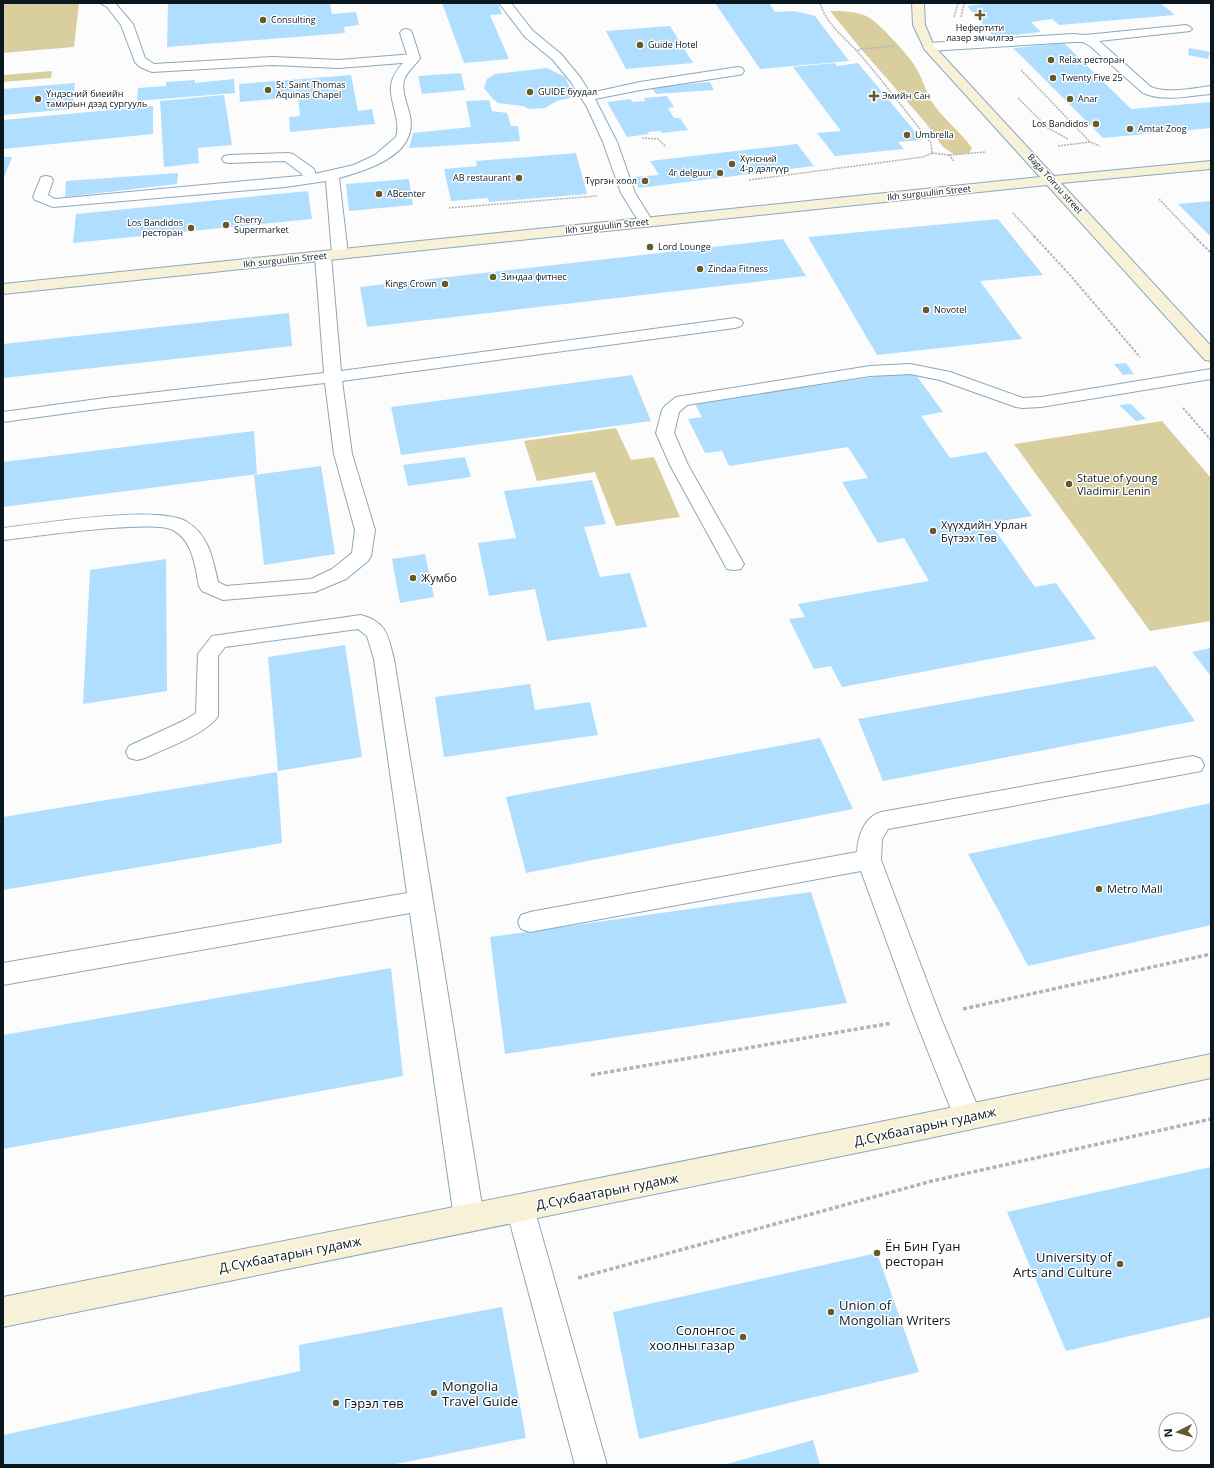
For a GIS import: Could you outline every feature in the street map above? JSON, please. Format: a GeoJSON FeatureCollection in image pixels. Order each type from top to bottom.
{"type":"FeatureCollection","features":[{"type":"Feature","properties":{"kind":"main road","name":"Baga Toiruu street"},"geometry":{"type":"LineString","coordinates":[[918,3],[919,25],[929,47],[1211,356]]}},
{"type":"Feature","properties":{"kind":"main road","name":"Ikh surguuliin Street"},"geometry":{"type":"LineString","coordinates":[[3,289],[1051,180],[1211,165]]}},
{"type":"Feature","properties":{"kind":"main road","name":"Д.Сүхбаатарын гудамж"},"geometry":{"type":"LineString","coordinates":[[3,1312],[968,1117],[1211,1066]]}},
{"type":"Feature","properties":{"kind":"street"},"geometry":{"type":"LineString","coordinates":[[106,3],[111,5],[127,24],[139,59],[144,64],[152,68],[273,61],[339,64],[414,58]]}},
{"type":"Feature","properties":{"kind":"street"},"geometry":{"type":"LineString","coordinates":[[505,3],[529,34],[561,61],[587,97],[610,142],[628,194],[646,222]]}},
{"type":"Feature","properties":{"kind":"street"},"geometry":{"type":"LineString","coordinates":[[929,47],[1073,38],[1085,39],[1186,29]]}},
{"type":"Feature","properties":{"kind":"street"},"geometry":{"type":"LineString","coordinates":[[406,32],[414,58]]}},
{"type":"Feature","properties":{"kind":"street"},"geometry":{"type":"LineString","coordinates":[[1085,39],[1094,43],[1147,90],[1156,94],[1211,90]]}},
{"type":"Feature","properties":{"kind":"street"},"geometry":{"type":"LineString","coordinates":[[46,180],[40,197],[53,204],[230,186],[280,183],[332,176],[366,164],[399,143],[406,127],[397,85],[401,73],[414,58]]}},
{"type":"Feature","properties":{"kind":"street"},"geometry":{"type":"LineString","coordinates":[[587,97],[640,86],[738,71]]}},
{"type":"Feature","properties":{"kind":"street"},"geometry":{"type":"LineString","coordinates":[[230,159],[288,157],[309,172],[310,179]]}},
{"type":"Feature","properties":{"kind":"street"},"geometry":{"type":"LineString","coordinates":[[3,534],[125,521],[169,521],[181,526],[192,536],[201,550],[209,586],[223,593],[315,585],[339,574],[361,556],[365,530],[343,454],[333,378],[331,255],[332,176]]}},
{"type":"Feature","properties":{"kind":"street"},"geometry":{"type":"LineString","coordinates":[[3,417],[105,403],[333,378],[735,323]]}},
{"type":"Feature","properties":{"kind":"street"},"geometry":{"type":"LineString","coordinates":[[734,564],[679,465],[664,432],[671,410],[682,401],[870,371],[910,369],[944,376],[1022,403],[1041,402],[1211,374]]}},
{"type":"Feature","properties":{"kind":"street"},"geometry":{"type":"LineString","coordinates":[[137,752],[193,726],[207,716],[208,654],[219,641],[361,622],[376,632],[384,659],[469,1218]]}},
{"type":"Feature","properties":{"kind":"street"},"geometry":{"type":"LineString","coordinates":[[968,1117],[927,1016],[869,860],[870,838],[881,821],[1193,765]]}},
{"type":"Feature","properties":{"kind":"street"},"geometry":{"type":"LineString","coordinates":[[530,922],[869,860]]}},
{"type":"Feature","properties":{"kind":"street"},"geometry":{"type":"LineString","coordinates":[[3,974],[420,902]]}},
{"type":"Feature","properties":{"kind":"street"},"geometry":{"type":"LineString","coordinates":[[520,1208],[591,1465]]}},
{"type":"Feature","properties":{"kind":"path"},"geometry":{"type":"LineString","coordinates":[[820,3],[824,15],[834,28],[856,51],[931,143],[932,153]]}},
{"type":"Feature","properties":{"kind":"path"},"geometry":{"type":"LineString","coordinates":[[966,3],[964,4],[961,18],[973,34],[992,43],[1009,57],[1038,90],[1057,106],[1090,142]]}},
{"type":"Feature","properties":{"kind":"path"},"geometry":{"type":"LineString","coordinates":[[856,51],[861,49],[898,46],[929,47]]}},
{"type":"Feature","properties":{"kind":"path"},"geometry":{"type":"LineString","coordinates":[[1015,95],[1048,128],[1068,139]]}},
{"type":"Feature","properties":{"kind":"path"},"geometry":{"type":"LineString","coordinates":[[640,138],[658,139],[666,148]]}},
{"type":"Feature","properties":{"kind":"path"},"geometry":{"type":"LineString","coordinates":[[744,181],[923,157],[932,153],[949,155]]}},
{"type":"Feature","properties":{"kind":"path"},"geometry":{"type":"LineString","coordinates":[[449,208],[628,194]]}},
{"type":"Feature","properties":{"kind":"path"},"geometry":{"type":"LineString","coordinates":[[1155,194],[1211,252]]}},
{"type":"Feature","properties":{"kind":"path"},"geometry":{"type":"LineString","coordinates":[[1010,210],[1069,274],[1211,440]]}},
{"type":"Feature","properties":{"kind":"path"},"geometry":{"type":"LineString","coordinates":[[572,1280],[932,1181],[1211,1119]]}},
{"type":"Feature","properties":{"kind":"shaded area"},"geometry":{"type":"Polygon","coordinates":[[[3,3],[79,3],[74,47],[3,53],[3,3]]]}},
{"type":"Feature","properties":{"kind":"shaded area"},"geometry":{"type":"Polygon","coordinates":[[[830,11],[862,14],[878,24],[885,31],[915,66],[936,108],[972,148],[969,153],[955,155],[943,147],[925,122],[830,11]]]}},
{"type":"Feature","properties":{"kind":"shaded area"},"geometry":{"type":"Polygon","coordinates":[[[52,71],[51,78],[3,82],[3,75],[52,71]]]}},
{"type":"Feature","properties":{"kind":"shaded area"},"geometry":{"type":"Polygon","coordinates":[[[1162,421],[1211,478],[1211,621],[1150,631],[1014,444],[1162,421]]]}},
{"type":"Feature","properties":{"kind":"shaded area"},"geometry":{"type":"Polygon","coordinates":[[[616,428],[631,460],[654,457],[680,517],[616,526],[595,472],[537,481],[524,441],[616,428]]]}},
{"type":"Feature","properties":{"kind":"building","name":"Consulting"},"geometry":{"type":"Polygon","coordinates":[[[168,3],[330,3],[332,14],[356,12],[359,25],[344,27],[345,33],[167,47],[168,3]]]}},
{"type":"Feature","properties":{"kind":"building"},"geometry":{"type":"Polygon","coordinates":[[[442,3],[498,3],[502,14],[490,15],[509,59],[464,63],[442,3]]]}},
{"type":"Feature","properties":{"kind":"building"},"geometry":{"type":"Polygon","coordinates":[[[715,3],[769,3],[775,12],[794,11],[815,16],[849,61],[760,69],[715,3]]]}},
{"type":"Feature","properties":{"kind":"building"},"geometry":{"type":"Polygon","coordinates":[[[992,3],[1160,3],[1175,15],[1059,25],[1052,19],[1031,22],[1041,32],[994,37],[967,6],[992,3]]]}},
{"type":"Feature","properties":{"kind":"building"},"geometry":{"type":"Polygon","coordinates":[[[670,26],[693,63],[626,69],[606,31],[670,26]]]}},
{"type":"Feature","properties":{"kind":"building"},"geometry":{"type":"Polygon","coordinates":[[[1064,43],[1131,109],[1211,102],[1211,128],[1103,138],[1013,48],[1064,43]]]}},
{"type":"Feature","properties":{"kind":"building"},"geometry":{"type":"Polygon","coordinates":[[[1189,48],[1210,52],[1208,59],[1188,55],[1189,48]]]}},
{"type":"Feature","properties":{"kind":"building"},"geometry":{"type":"Polygon","coordinates":[[[835,63],[837,66],[858,63],[922,140],[898,142],[904,149],[835,156],[817,133],[841,131],[793,67],[835,63]]]}},
{"type":"Feature","properties":{"kind":"building","name":"GUIDE буудал"},"geometry":{"type":"Polygon","coordinates":[[[547,68],[565,77],[574,97],[557,101],[545,108],[529,109],[523,106],[498,103],[484,88],[487,79],[495,74],[547,68]]]}},
{"type":"Feature","properties":{"kind":"building"},"geometry":{"type":"Polygon","coordinates":[[[461,73],[465,90],[422,94],[418,76],[461,73]]]}},
{"type":"Feature","properties":{"kind":"building"},"geometry":{"type":"Polygon","coordinates":[[[351,75],[358,111],[372,109],[375,124],[290,132],[289,117],[300,116],[298,97],[240,102],[239,84],[351,75]]]}},
{"type":"Feature","properties":{"kind":"building"},"geometry":{"type":"Polygon","coordinates":[[[234,79],[235,93],[137,101],[138,88],[166,86],[166,82],[195,80],[195,83],[234,79]]]}},
{"type":"Feature","properties":{"kind":"building"},"geometry":{"type":"Polygon","coordinates":[[[710,82],[714,90],[656,94],[651,87],[710,82]]]}},
{"type":"Feature","properties":{"kind":"building","name":"Үндэсний биеийн тамирын дээд сургууль"},"geometry":{"type":"Polygon","coordinates":[[[75,83],[72,109],[3,115],[3,89],[75,83]]]}},
{"type":"Feature","properties":{"kind":"building"},"geometry":{"type":"Polygon","coordinates":[[[224,95],[232,145],[198,148],[199,163],[164,167],[160,101],[224,95]]]}},
{"type":"Feature","properties":{"kind":"building"},"geometry":{"type":"Polygon","coordinates":[[[667,96],[674,107],[668,108],[674,118],[680,118],[688,130],[662,133],[661,131],[648,132],[649,134],[627,137],[607,102],[631,99],[632,102],[645,101],[644,98],[667,96]]]}},
{"type":"Feature","properties":{"kind":"building"},"geometry":{"type":"Polygon","coordinates":[[[489,100],[492,111],[507,113],[511,126],[518,126],[520,141],[409,148],[413,133],[471,127],[466,101],[489,100]]]}},
{"type":"Feature","properties":{"kind":"building"},"geometry":{"type":"Polygon","coordinates":[[[153,106],[153,134],[3,149],[3,120],[153,106]]]}},
{"type":"Feature","properties":{"kind":"building","name":"Хүнсний 4-р дэлгүүр"},"geometry":{"type":"Polygon","coordinates":[[[797,144],[814,166],[639,188],[633,177],[659,175],[650,161],[797,144]]]}},
{"type":"Feature","properties":{"kind":"building"},"geometry":{"type":"Polygon","coordinates":[[[576,153],[587,194],[489,202],[488,198],[451,201],[444,169],[477,166],[476,161],[576,153]]]}},
{"type":"Feature","properties":{"kind":"building"},"geometry":{"type":"Polygon","coordinates":[[[3,157],[12,157],[3,180],[3,157]]]}},
{"type":"Feature","properties":{"kind":"building"},"geometry":{"type":"Polygon","coordinates":[[[178,173],[177,184],[65,197],[66,181],[178,173]]]}},
{"type":"Feature","properties":{"kind":"building","name":"ABcenter"},"geometry":{"type":"Polygon","coordinates":[[[409,179],[413,205],[349,211],[346,184],[409,179]]]}},
{"type":"Feature","properties":{"kind":"building"},"geometry":{"type":"Polygon","coordinates":[[[308,191],[312,219],[73,243],[76,214],[308,191]]]}},
{"type":"Feature","properties":{"kind":"building"},"geometry":{"type":"Polygon","coordinates":[[[1211,201],[1211,237],[1178,204],[1211,201]]]}},
{"type":"Feature","properties":{"kind":"building","name":"Novotel"},"geometry":{"type":"Polygon","coordinates":[[[998,219],[1043,275],[980,281],[1022,339],[877,355],[808,237],[998,219]]]}},
{"type":"Feature","properties":{"kind":"building"},"geometry":{"type":"Polygon","coordinates":[[[783,239],[806,276],[367,327],[360,287],[783,239]]]}},
{"type":"Feature","properties":{"kind":"building"},"geometry":{"type":"Polygon","coordinates":[[[289,313],[292,346],[3,378],[3,344],[289,313]]]}},
{"type":"Feature","properties":{"kind":"building"},"geometry":{"type":"Polygon","coordinates":[[[1126,363],[1134,374],[1123,375],[1114,364],[1126,363]]]}},
{"type":"Feature","properties":{"kind":"building","name":"Хүүхдийн Урлан Бүтээх Төв"},"geometry":{"type":"Polygon","coordinates":[[[913,371],[943,412],[921,416],[950,458],[986,452],[1032,516],[990,523],[1035,587],[1056,583],[1096,639],[842,687],[831,666],[814,669],[789,619],[805,617],[798,604],[929,581],[904,538],[878,543],[842,482],[868,478],[848,447],[729,466],[722,451],[705,453],[688,419],[702,417],[695,404],[913,371]]]}},
{"type":"Feature","properties":{"kind":"building"},"geometry":{"type":"Polygon","coordinates":[[[632,375],[651,421],[401,455],[391,407],[632,375]]]}},
{"type":"Feature","properties":{"kind":"building"},"geometry":{"type":"Polygon","coordinates":[[[1131,404],[1146,419],[1136,421],[1119,405],[1131,404]]]}},
{"type":"Feature","properties":{"kind":"building"},"geometry":{"type":"Polygon","coordinates":[[[254,431],[257,474],[3,507],[3,462],[254,431]]]}},
{"type":"Feature","properties":{"kind":"building"},"geometry":{"type":"Polygon","coordinates":[[[465,457],[471,477],[408,486],[403,465],[465,457]]]}},
{"type":"Feature","properties":{"kind":"building"},"geometry":{"type":"Polygon","coordinates":[[[321,466],[335,554],[264,565],[254,475],[321,466]]]}},
{"type":"Feature","properties":{"kind":"building"},"geometry":{"type":"Polygon","coordinates":[[[592,480],[606,524],[584,527],[600,577],[630,573],[647,627],[547,641],[535,589],[489,596],[478,543],[516,538],[504,491],[592,480]]]}},
{"type":"Feature","properties":{"kind":"building","name":"Жумбо"},"geometry":{"type":"Polygon","coordinates":[[[425,554],[434,597],[400,603],[392,559],[425,554]]]}},
{"type":"Feature","properties":{"kind":"building"},"geometry":{"type":"Polygon","coordinates":[[[166,559],[167,691],[83,704],[90,570],[166,559]]]}},
{"type":"Feature","properties":{"kind":"building"},"geometry":{"type":"Polygon","coordinates":[[[345,645],[362,757],[278,771],[268,657],[345,645]]]}},
{"type":"Feature","properties":{"kind":"building"},"geometry":{"type":"Polygon","coordinates":[[[1211,648],[1211,676],[1192,652],[1211,648]]]}},
{"type":"Feature","properties":{"kind":"building"},"geometry":{"type":"Polygon","coordinates":[[[1156,666],[1195,721],[883,781],[858,719],[1156,666]]]}},
{"type":"Feature","properties":{"kind":"building"},"geometry":{"type":"Polygon","coordinates":[[[530,684],[535,710],[590,702],[598,735],[444,757],[435,697],[530,684]]]}},
{"type":"Feature","properties":{"kind":"building"},"geometry":{"type":"Polygon","coordinates":[[[820,738],[853,809],[526,873],[506,797],[820,738]]]}},
{"type":"Feature","properties":{"kind":"building"},"geometry":{"type":"Polygon","coordinates":[[[277,772],[282,843],[3,890],[3,817],[277,772]]]}},
{"type":"Feature","properties":{"kind":"building","name":"Metro Mall"},"geometry":{"type":"Polygon","coordinates":[[[1211,803],[1211,925],[1028,966],[968,854],[1211,803]]]}},
{"type":"Feature","properties":{"kind":"building"},"geometry":{"type":"Polygon","coordinates":[[[811,892],[847,1003],[505,1054],[490,937],[811,892]]]}},
{"type":"Feature","properties":{"kind":"building"},"geometry":{"type":"Polygon","coordinates":[[[391,968],[403,1076],[3,1149],[3,1035],[391,968]]]}},
{"type":"Feature","properties":{"kind":"building","name":"University of Arts and Culture"},"geometry":{"type":"Polygon","coordinates":[[[1211,1167],[1211,1317],[1066,1351],[1007,1212],[1211,1167]]]}},
{"type":"Feature","properties":{"kind":"building"},"geometry":{"type":"Polygon","coordinates":[[[877,1253],[919,1372],[639,1439],[613,1312],[877,1253]]]}},
{"type":"Feature","properties":{"kind":"building","name":"Гэрэл төв"},"geometry":{"type":"Polygon","coordinates":[[[502,1307],[526,1438],[391,1465],[3,1465],[3,1435],[300,1371],[299,1345],[502,1307]]]}},
{"type":"Feature","properties":{"kind":"building"},"geometry":{"type":"Polygon","coordinates":[[[813,1440],[820,1465],[723,1465],[813,1440]]]}},
{"type":"Feature","properties":{"kind":"place","name":"Нефертити лазер эмчилгээ"},"geometry":{"type":"Point","coordinates":[980,15]}},
{"type":"Feature","properties":{"kind":"place","name":"Consulting"},"geometry":{"type":"Point","coordinates":[263,20]}},
{"type":"Feature","properties":{"kind":"place","name":"Guide Hotel"},"geometry":{"type":"Point","coordinates":[640,45]}},
{"type":"Feature","properties":{"kind":"place","name":"Relax ресторан"},"geometry":{"type":"Point","coordinates":[1051,60]}},
{"type":"Feature","properties":{"kind":"place","name":"Twenty Five 25"},"geometry":{"type":"Point","coordinates":[1053,78]}},
{"type":"Feature","properties":{"kind":"place","name":"St. Saint Thomas Aquinas Chapel"},"geometry":{"type":"Point","coordinates":[268,90]}},
{"type":"Feature","properties":{"kind":"place","name":"GUIDE буудал"},"geometry":{"type":"Point","coordinates":[530,92]}},
{"type":"Feature","properties":{"kind":"place","name":"Эмийн Сан"},"geometry":{"type":"Point","coordinates":[874,96]}},
{"type":"Feature","properties":{"kind":"place","name":"Үндэсний биеийн тамирын дээд сургууль"},"geometry":{"type":"Point","coordinates":[38,99]}},
{"type":"Feature","properties":{"kind":"place","name":"Anar"},"geometry":{"type":"Point","coordinates":[1070,99]}},
{"type":"Feature","properties":{"kind":"place","name":"Los Bandidos"},"geometry":{"type":"Point","coordinates":[1096,124]}},
{"type":"Feature","properties":{"kind":"place","name":"Amtat Zoog"},"geometry":{"type":"Point","coordinates":[1130,129]}},
{"type":"Feature","properties":{"kind":"place","name":"Umbrella"},"geometry":{"type":"Point","coordinates":[907,135]}},
{"type":"Feature","properties":{"kind":"place","name":"Хүнсний 4-р дэлгүүр"},"geometry":{"type":"Point","coordinates":[732,164]}},
{"type":"Feature","properties":{"kind":"place","name":"4r delguur"},"geometry":{"type":"Point","coordinates":[720,173]}},
{"type":"Feature","properties":{"kind":"place","name":"AB restaurant"},"geometry":{"type":"Point","coordinates":[519,178]}},
{"type":"Feature","properties":{"kind":"place","name":"Түргэн хоол"},"geometry":{"type":"Point","coordinates":[645,181]}},
{"type":"Feature","properties":{"kind":"place","name":"ABcenter"},"geometry":{"type":"Point","coordinates":[379,194]}},
{"type":"Feature","properties":{"kind":"place","name":"Cherry Supermarket"},"geometry":{"type":"Point","coordinates":[226,225]}},
{"type":"Feature","properties":{"kind":"place","name":"Los Bandidos ресторан"},"geometry":{"type":"Point","coordinates":[191,228]}},
{"type":"Feature","properties":{"kind":"place","name":"Lord Lounge"},"geometry":{"type":"Point","coordinates":[650,247]}},
{"type":"Feature","properties":{"kind":"place","name":"Zindaa Fitness"},"geometry":{"type":"Point","coordinates":[700,269]}},
{"type":"Feature","properties":{"kind":"place","name":"Зиндаа фитнес"},"geometry":{"type":"Point","coordinates":[493,277]}},
{"type":"Feature","properties":{"kind":"place","name":"Kings Crown"},"geometry":{"type":"Point","coordinates":[445,284]}},
{"type":"Feature","properties":{"kind":"place","name":"Novotel"},"geometry":{"type":"Point","coordinates":[926,310]}},
{"type":"Feature","properties":{"kind":"place","name":"Statue of young Vladimir Lenin"},"geometry":{"type":"Point","coordinates":[1069,484]}},
{"type":"Feature","properties":{"kind":"place","name":"Хүүхдийн Урлан Бүтээх Төв"},"geometry":{"type":"Point","coordinates":[933,531]}},
{"type":"Feature","properties":{"kind":"place","name":"Жумбо"},"geometry":{"type":"Point","coordinates":[413,578]}},
{"type":"Feature","properties":{"kind":"place","name":"Metro Mall"},"geometry":{"type":"Point","coordinates":[1099,889]}},
{"type":"Feature","properties":{"kind":"place","name":"Ён Бин Гуан ресторан"},"geometry":{"type":"Point","coordinates":[877,1253]}},
{"type":"Feature","properties":{"kind":"place","name":"University of Arts and Culture"},"geometry":{"type":"Point","coordinates":[1120,1264]}},
{"type":"Feature","properties":{"kind":"place","name":"Union of Mongolian Writers"},"geometry":{"type":"Point","coordinates":[831,1312]}},
{"type":"Feature","properties":{"kind":"place","name":"Солонгос хоолны газар"},"geometry":{"type":"Point","coordinates":[743,1337]}},
{"type":"Feature","properties":{"kind":"place","name":"Mongolia Travel Guide"},"geometry":{"type":"Point","coordinates":[434,1393]}},
{"type":"Feature","properties":{"kind":"place","name":"Гэрэл төв"},"geometry":{"type":"Point","coordinates":[336,1403]}}]}
